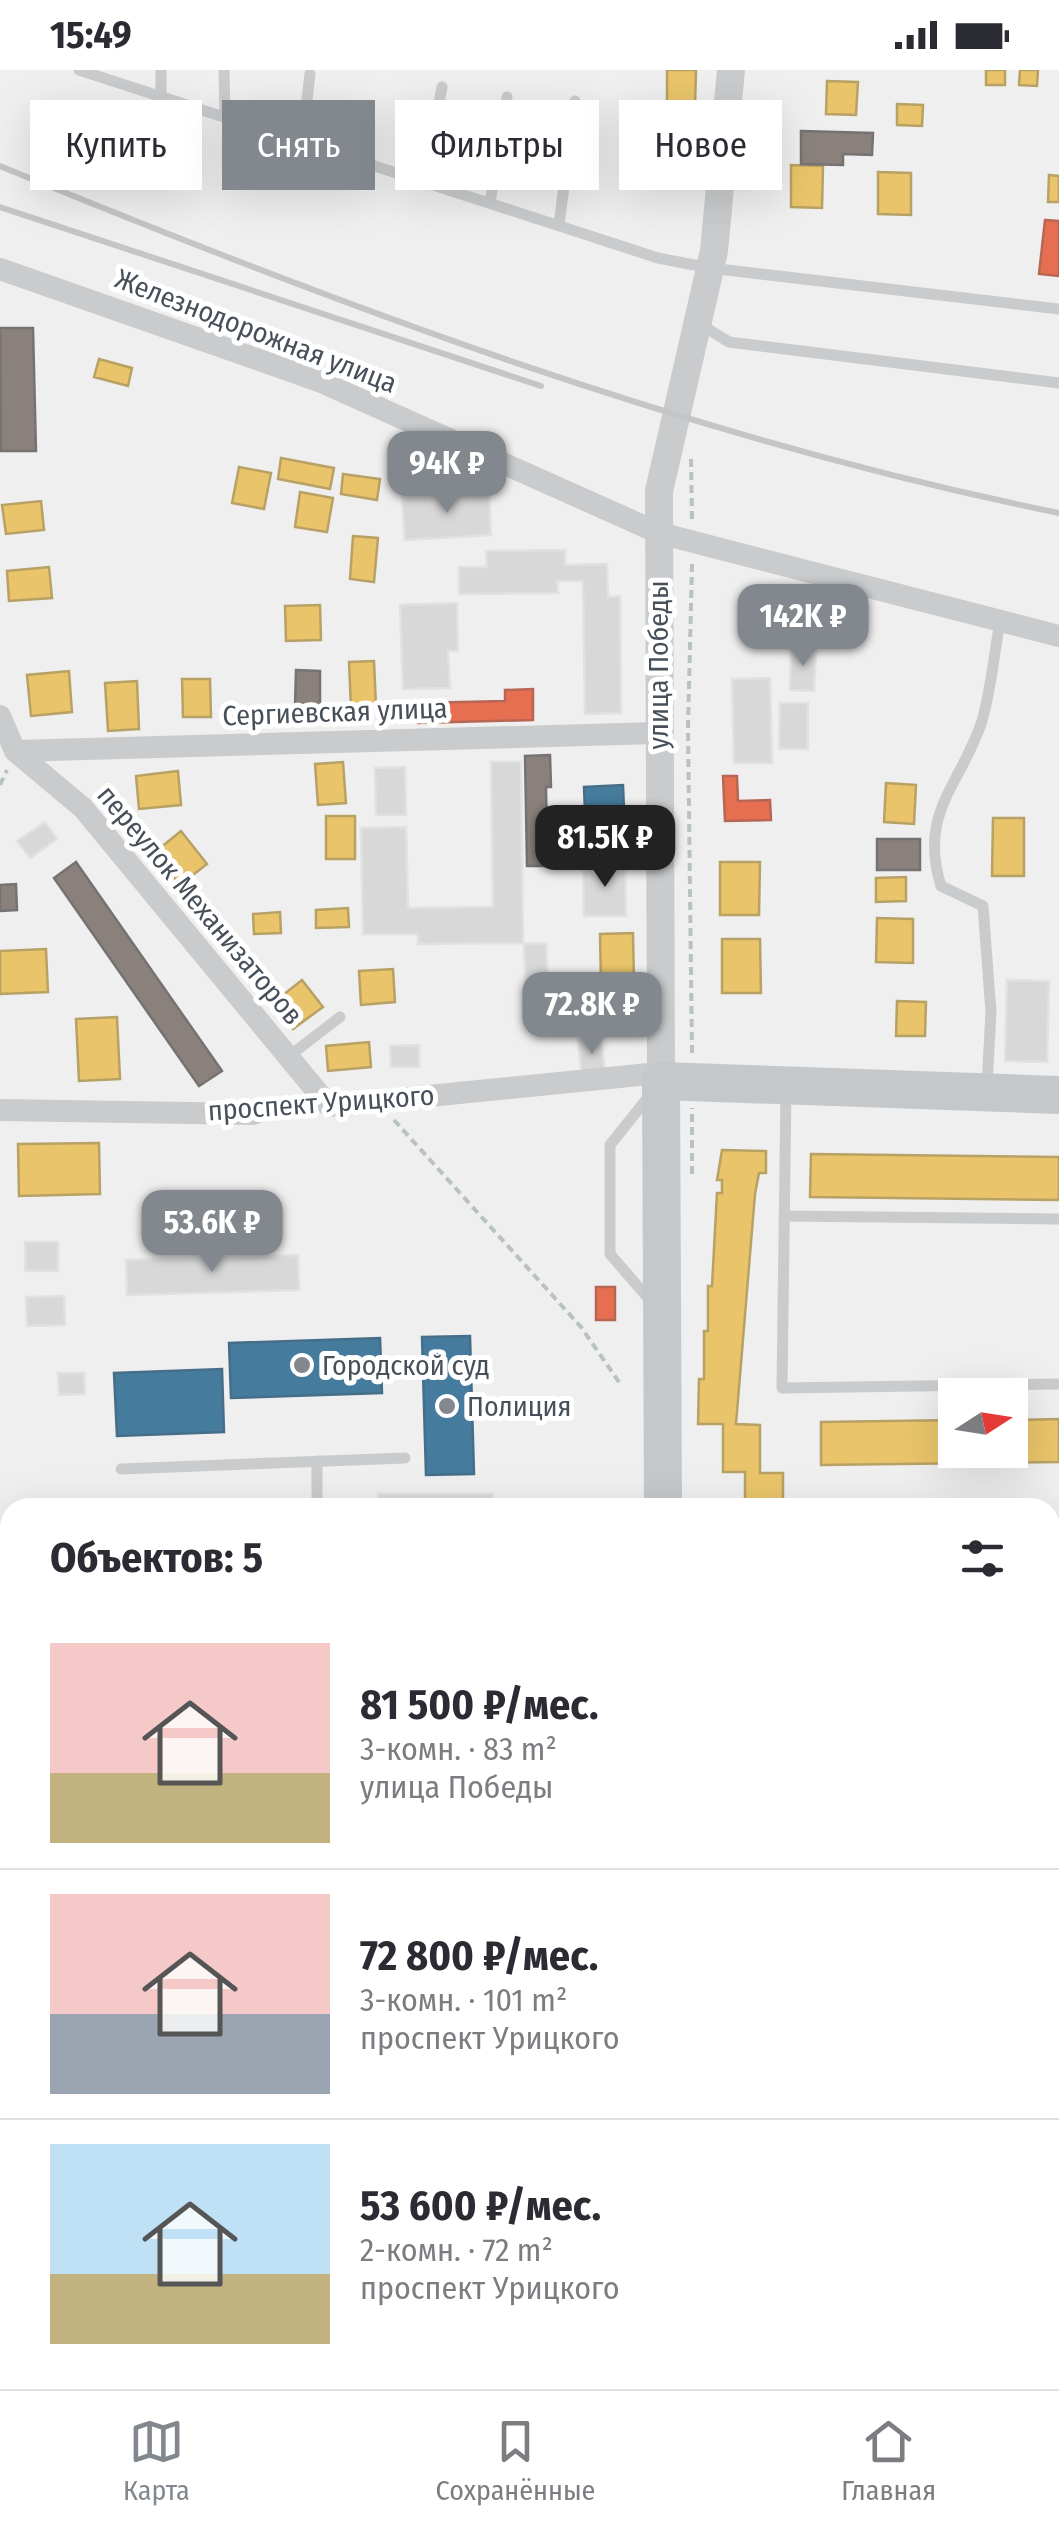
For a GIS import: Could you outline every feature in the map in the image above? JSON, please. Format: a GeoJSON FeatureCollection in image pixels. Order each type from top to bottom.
{"type":"FeatureCollection","features":[{"type":"Feature","properties":{"kind":"main road","name":"проспект Урицкого"},"geometry":{"type":"LineString","coordinates":[[677,1083],[1059,1095]]}},
{"type":"Feature","properties":{"kind":"main road","name":"улица Победы"},"geometry":{"type":"LineString","coordinates":[[664,1498],[664,1315],[677,1083]]}},
{"type":"Feature","properties":{"kind":"street","name":"улица Победы"},"geometry":{"type":"LineString","coordinates":[[677,1083],[657,733],[660,491],[710,268],[731,70]]}},
{"type":"Feature","properties":{"kind":"street","name":"Железнодорожная улица"},"geometry":{"type":"LineString","coordinates":[[0,270],[319,380],[659,533],[1059,636]]}},
{"type":"Feature","properties":{"kind":"street"},"geometry":{"type":"LineString","coordinates":[[0,716],[15,752]]}},
{"type":"Feature","properties":{"kind":"street","name":"Сергиевская улица"},"geometry":{"type":"LineString","coordinates":[[15,752],[657,733]]}},
{"type":"Feature","properties":{"kind":"street","name":"переулок Механизаторов"},"geometry":{"type":"LineString","coordinates":[[15,752],[83,808],[329,1106]]}},
{"type":"Feature","properties":{"kind":"street","name":"проспект Урицкого"},"geometry":{"type":"LineString","coordinates":[[329,1106],[649,1074],[677,1083]]}},
{"type":"Feature","properties":{"kind":"street","name":"проспект Урицкого"},"geometry":{"type":"LineString","coordinates":[[0,1110],[254,1114]]}},
{"type":"Feature","properties":{"kind":"lane"},"geometry":{"type":"LineString","coordinates":[[78,70],[222,116]]}},
{"type":"Feature","properties":{"kind":"lane"},"geometry":{"type":"LineString","coordinates":[[160,70],[160,96]]}},
{"type":"Feature","properties":{"kind":"lane"},"geometry":{"type":"LineString","coordinates":[[224,70],[224,100]]}},
{"type":"Feature","properties":{"kind":"lane"},"geometry":{"type":"LineString","coordinates":[[307,100],[310,74]]}},
{"type":"Feature","properties":{"kind":"lane"},"geometry":{"type":"LineString","coordinates":[[440,100],[442,88]]}},
{"type":"Feature","properties":{"kind":"lane"},"geometry":{"type":"LineString","coordinates":[[490,203],[507,97]]}},
{"type":"Feature","properties":{"kind":"lane"},"geometry":{"type":"LineString","coordinates":[[449,190],[658,258],[710,268],[1059,309]]}},
{"type":"Feature","properties":{"kind":"lane"},"geometry":{"type":"LineString","coordinates":[[559,225],[564,190]]}},
{"type":"Feature","properties":{"kind":"lane"},"geometry":{"type":"LineString","coordinates":[[698,324],[729,342],[1059,383]]}},
{"type":"Feature","properties":{"kind":"lane"},"geometry":{"type":"LineString","coordinates":[[987,1094],[990,1012],[983,906],[941,886],[932,860],[936,815],[982,722],[1000,622]]}},
{"type":"Feature","properties":{"kind":"lane"},"geometry":{"type":"LineString","coordinates":[[288,1057],[340,1017]]}},
{"type":"Feature","properties":{"kind":"lane"},"geometry":{"type":"LineString","coordinates":[[664,1315],[610,1254],[610,1145],[677,1083]]}},
{"type":"Feature","properties":{"kind":"lane"},"geometry":{"type":"LineString","coordinates":[[786,1087],[782,1388],[1059,1384]]}},
{"type":"Feature","properties":{"kind":"lane"},"geometry":{"type":"LineString","coordinates":[[784,1216],[1059,1219]]}},
{"type":"Feature","properties":{"kind":"lane"},"geometry":{"type":"LineString","coordinates":[[120,1469],[405,1458]]}},
{"type":"Feature","properties":{"kind":"lane"},"geometry":{"type":"LineString","coordinates":[[317,1461],[317,1498]]}},
{"type":"Feature","properties":{"kind":"path"},"geometry":{"type":"LineString","coordinates":[[677,1083],[688,728],[691,446]]}},
{"type":"Feature","properties":{"kind":"path"},"geometry":{"type":"LineString","coordinates":[[378,1102],[581,1327],[621,1385]]}},
{"type":"Feature","properties":{"kind":"path","name":"проспект Урицкого"},"geometry":{"type":"LineString","coordinates":[[254,1114],[329,1106]]}},
{"type":"Feature","properties":{"kind":"building: Жильё"},"geometry":{"type":"Polygon","coordinates":[[[667,70],[696,70],[695,100],[667,100],[667,70]]]}},
{"type":"Feature","properties":{"kind":"building: Жильё"},"geometry":{"type":"Polygon","coordinates":[[[986,70],[1005,70],[1005,85],[986,85],[986,70]]]}},
{"type":"Feature","properties":{"kind":"building: Жильё"},"geometry":{"type":"Polygon","coordinates":[[[1020,70],[1038,70],[1037,86],[1019,85],[1020,70]]]}},
{"type":"Feature","properties":{"kind":"building: Жильё"},"geometry":{"type":"Polygon","coordinates":[[[827,81],[858,82],[856,115],[826,114],[827,81]]]}},
{"type":"Feature","properties":{"kind":"building: Жильё"},"geometry":{"type":"Polygon","coordinates":[[[897,104],[923,105],[922,126],[897,125],[897,104]]]}},
{"type":"Feature","properties":{"kind":"building: Жильё"},"geometry":{"type":"Polygon","coordinates":[[[791,165],[823,166],[822,208],[791,207],[791,165]]]}},
{"type":"Feature","properties":{"kind":"building: Жильё"},"geometry":{"type":"Polygon","coordinates":[[[878,172],[911,173],[911,215],[878,214],[878,172]]]}},
{"type":"Feature","properties":{"kind":"building: Жильё"},"geometry":{"type":"Polygon","coordinates":[[[1049,175],[1059,176],[1059,202],[1048,202],[1049,175]]]}},
{"type":"Feature","properties":{"kind":"building: Жильё"},"geometry":{"type":"Polygon","coordinates":[[[99,359],[132,368],[128,386],[94,377],[99,359]]]}},
{"type":"Feature","properties":{"kind":"building: Жильё"},"geometry":{"type":"Polygon","coordinates":[[[281,458],[334,468],[330,489],[278,479],[281,458]]]}},
{"type":"Feature","properties":{"kind":"building: Жильё"},"geometry":{"type":"Polygon","coordinates":[[[239,467],[271,473],[264,509],[232,503],[239,467]]]}},
{"type":"Feature","properties":{"kind":"building: Жильё"},"geometry":{"type":"Polygon","coordinates":[[[343,474],[380,479],[377,500],[341,494],[343,474]]]}},
{"type":"Feature","properties":{"kind":"building: Жильё"},"geometry":{"type":"Polygon","coordinates":[[[300,492],[333,498],[327,532],[295,527],[300,492]]]}},
{"type":"Feature","properties":{"kind":"building: Жильё"},"geometry":{"type":"Polygon","coordinates":[[[41,501],[44,530],[6,534],[2,505],[41,501]]]}},
{"type":"Feature","properties":{"kind":"building: Жильё"},"geometry":{"type":"Polygon","coordinates":[[[353,536],[378,538],[374,582],[350,579],[353,536]]]}},
{"type":"Feature","properties":{"kind":"building: Жильё"},"geometry":{"type":"Polygon","coordinates":[[[49,567],[52,598],[9,601],[7,571],[49,567]]]}},
{"type":"Feature","properties":{"kind":"building: Жильё"},"geometry":{"type":"Polygon","coordinates":[[[320,605],[321,640],[286,641],[285,606],[320,605]]]}},
{"type":"Feature","properties":{"kind":"building: Жильё"},"geometry":{"type":"Polygon","coordinates":[[[374,661],[376,707],[351,708],[349,662],[374,661]]]}},
{"type":"Feature","properties":{"kind":"building: Жильё"},"geometry":{"type":"Polygon","coordinates":[[[69,671],[72,712],[31,716],[27,675],[69,671]]]}},
{"type":"Feature","properties":{"kind":"building: Жильё"},"geometry":{"type":"Polygon","coordinates":[[[182,679],[210,679],[211,717],[183,717],[182,679]]]}},
{"type":"Feature","properties":{"kind":"building: Жильё"},"geometry":{"type":"Polygon","coordinates":[[[137,681],[139,729],[108,731],[105,683],[137,681]]]}},
{"type":"Feature","properties":{"kind":"building: Жильё"},"geometry":{"type":"Polygon","coordinates":[[[343,762],[346,803],[318,805],[315,764],[343,762]]]}},
{"type":"Feature","properties":{"kind":"building: Жильё"},"geometry":{"type":"Polygon","coordinates":[[[178,771],[181,805],[139,809],[136,776],[178,771]]]}},
{"type":"Feature","properties":{"kind":"building: Жильё"},"geometry":{"type":"Polygon","coordinates":[[[886,783],[916,785],[914,824],[884,822],[886,783]]]}},
{"type":"Feature","properties":{"kind":"building: Жильё"},"geometry":{"type":"Polygon","coordinates":[[[326,816],[355,816],[355,859],[326,859],[326,816]]]}},
{"type":"Feature","properties":{"kind":"building: Жильё"},"geometry":{"type":"Polygon","coordinates":[[[993,818],[1024,818],[1024,876],[992,876],[993,818]]]}},
{"type":"Feature","properties":{"kind":"building: Жильё"},"geometry":{"type":"Polygon","coordinates":[[[181,831],[207,864],[180,885],[154,853],[181,831]]]}},
{"type":"Feature","properties":{"kind":"building: Жильё"},"geometry":{"type":"Polygon","coordinates":[[[720,862],[760,862],[759,915],[720,915],[720,862]]]}},
{"type":"Feature","properties":{"kind":"building: Жильё"},"geometry":{"type":"Polygon","coordinates":[[[906,877],[906,901],[876,902],[876,878],[906,877]]]}},
{"type":"Feature","properties":{"kind":"building: Жильё"},"geometry":{"type":"Polygon","coordinates":[[[348,908],[349,927],[316,928],[316,910],[348,908]]]}},
{"type":"Feature","properties":{"kind":"building: Жильё"},"geometry":{"type":"Polygon","coordinates":[[[280,912],[281,933],[254,934],[253,914],[280,912]]]}},
{"type":"Feature","properties":{"kind":"building: Жильё"},"geometry":{"type":"Polygon","coordinates":[[[877,918],[913,919],[913,963],[876,962],[877,918]]]}},
{"type":"Feature","properties":{"kind":"building: Жильё"},"geometry":{"type":"Polygon","coordinates":[[[633,933],[634,982],[601,983],[600,934],[633,933]]]}},
{"type":"Feature","properties":{"kind":"building: Жильё"},"geometry":{"type":"Polygon","coordinates":[[[722,939],[760,939],[761,993],[722,993],[722,939]]]}},
{"type":"Feature","properties":{"kind":"building: Жильё"},"geometry":{"type":"Polygon","coordinates":[[[46,949],[48,992],[0,994],[0,951],[46,949]]]}},
{"type":"Feature","properties":{"kind":"building: Жильё"},"geometry":{"type":"Polygon","coordinates":[[[393,969],[395,1002],[361,1005],[359,971],[393,969]]]}},
{"type":"Feature","properties":{"kind":"building: Жильё"},"geometry":{"type":"Polygon","coordinates":[[[302,980],[323,1007],[293,1029],[273,1003],[302,980]]]}},
{"type":"Feature","properties":{"kind":"building: Жильё"},"geometry":{"type":"Polygon","coordinates":[[[897,1001],[926,1002],[925,1036],[896,1036],[897,1001]]]}},
{"type":"Feature","properties":{"kind":"building: Жильё"},"geometry":{"type":"Polygon","coordinates":[[[117,1017],[120,1079],[79,1081],[76,1019],[117,1017]]]}},
{"type":"Feature","properties":{"kind":"building: Жильё"},"geometry":{"type":"Polygon","coordinates":[[[369,1042],[371,1067],[328,1071],[326,1046],[369,1042]]]}},
{"type":"Feature","properties":{"kind":"building: Жильё"},"geometry":{"type":"Polygon","coordinates":[[[99,1143],[100,1194],[19,1196],[18,1144],[99,1143]]]}},
{"type":"Feature","properties":{"kind":"building: Жильё"},"geometry":{"type":"Polygon","coordinates":[[[722,1150],[766,1151],[766,1173],[759,1173],[755,1194],[736,1424],[760,1425],[760,1473],[783,1473],[783,1498],[745,1498],[745,1472],[723,1472],[723,1424],[698,1424],[717,1193],[722,1193],[722,1180],[717,1180],[722,1150]]]}},
{"type":"Feature","properties":{"kind":"building: Жильё"},"geometry":{"type":"Polygon","coordinates":[[[811,1154],[1059,1157],[1059,1200],[810,1197],[811,1154]]]}},
{"type":"Feature","properties":{"kind":"building: Жильё"},"geometry":{"type":"Polygon","coordinates":[[[1059,1419],[1059,1462],[1028,1462],[1028,1420],[1059,1419]]]}},
{"type":"Feature","properties":{"kind":"building: Жильё"},"geometry":{"type":"Polygon","coordinates":[[[938,1420],[938,1464],[821,1465],[821,1422],[938,1420]]]}},
{"type":"Feature","properties":{"kind":"building: Торговля"},"geometry":{"type":"Polygon","coordinates":[[[1045,220],[1059,221],[1059,276],[1039,274],[1045,220]]]}},
{"type":"Feature","properties":{"kind":"building: Торговля"},"geometry":{"type":"Polygon","coordinates":[[[533,689],[533,720],[418,723],[418,703],[505,701],[505,690],[533,689]]]}},
{"type":"Feature","properties":{"kind":"building: Торговля"},"geometry":{"type":"Polygon","coordinates":[[[723,776],[737,776],[738,801],[770,800],[771,820],[725,821],[723,776]]]}},
{"type":"Feature","properties":{"kind":"building: Торговля"},"geometry":{"type":"Polygon","coordinates":[[[596,1287],[615,1287],[615,1320],[596,1320],[596,1287]]]}},
{"type":"Feature","properties":{"kind":"building: Учреждения"},"geometry":{"type":"Polygon","coordinates":[[[623,785],[625,835],[586,837],[584,787],[623,785]]]}},
{"type":"Feature","properties":{"kind":"building: Учреждения"},"geometry":{"type":"Polygon","coordinates":[[[470,1336],[474,1474],[426,1475],[422,1337],[470,1336]]]}},
{"type":"Feature","properties":{"kind":"building: Учреждения"},"geometry":{"type":"Polygon","coordinates":[[[380,1338],[382,1393],[231,1398],[229,1343],[380,1338]]]}},
{"type":"Feature","properties":{"kind":"building: Учреждения"},"geometry":{"type":"Polygon","coordinates":[[[222,1369],[224,1432],[117,1436],[114,1373],[222,1369]]]}},
{"type":"Feature","properties":{"kind":"building: Промзона"},"geometry":{"type":"Polygon","coordinates":[[[801,131],[873,133],[872,155],[843,154],[843,165],[801,164],[801,131]]]}},
{"type":"Feature","properties":{"kind":"building: Промзона"},"geometry":{"type":"Polygon","coordinates":[[[0,328],[33,328],[36,451],[1,451],[0,328]]]}},
{"type":"Feature","properties":{"kind":"building: Промзона"},"geometry":{"type":"Polygon","coordinates":[[[296,670],[320,671],[320,707],[295,707],[296,670]]]}},
{"type":"Feature","properties":{"kind":"building: Промзона"},"geometry":{"type":"Polygon","coordinates":[[[550,755],[547,844],[560,844],[561,866],[527,866],[525,756],[550,755]]]}},
{"type":"Feature","properties":{"kind":"building: Промзона"},"geometry":{"type":"Polygon","coordinates":[[[877,839],[920,839],[920,870],[877,870],[877,839]]]}},
{"type":"Feature","properties":{"kind":"building: Промзона"},"geometry":{"type":"Polygon","coordinates":[[[76,862],[222,1071],[199,1086],[54,878],[76,862]]]}},
{"type":"Feature","properties":{"kind":"building: Промзона"},"geometry":{"type":"Polygon","coordinates":[[[16,884],[17,910],[0,911],[0,885],[16,884]]]}},
{"type":"Feature","properties":{"kind":"building: Прочее"},"geometry":{"type":"Polygon","coordinates":[[[489,492],[491,535],[405,540],[402,497],[489,492]]]}},
{"type":"Feature","properties":{"kind":"building: Прочее"},"geometry":{"type":"Polygon","coordinates":[[[565,550],[565,565],[607,564],[608,597],[620,596],[621,713],[585,714],[583,581],[557,581],[558,593],[459,594],[459,567],[487,567],[486,551],[565,550]]]}},
{"type":"Feature","properties":{"kind":"building: Прочее"},"geometry":{"type":"Polygon","coordinates":[[[457,603],[458,651],[448,651],[450,688],[403,689],[400,605],[457,603]]]}},
{"type":"Feature","properties":{"kind":"building: Прочее"},"geometry":{"type":"Polygon","coordinates":[[[791,647],[816,648],[814,691],[790,690],[791,647]]]}},
{"type":"Feature","properties":{"kind":"building: Прочее"},"geometry":{"type":"Polygon","coordinates":[[[770,678],[772,763],[734,763],[732,679],[770,678]]]}},
{"type":"Feature","properties":{"kind":"building: Прочее"},"geometry":{"type":"Polygon","coordinates":[[[780,703],[808,703],[808,749],[779,749],[780,703]]]}},
{"type":"Feature","properties":{"kind":"building: Прочее"},"geometry":{"type":"Polygon","coordinates":[[[491,762],[521,762],[523,943],[418,944],[418,934],[363,934],[361,828],[406,827],[408,908],[493,907],[491,762]]]}},
{"type":"Feature","properties":{"kind":"building: Прочее"},"geometry":{"type":"Polygon","coordinates":[[[405,767],[406,815],[376,815],[375,768],[405,767]]]}},
{"type":"Feature","properties":{"kind":"building: Прочее"},"geometry":{"type":"Polygon","coordinates":[[[45,822],[57,839],[30,858],[17,841],[45,822]]]}},
{"type":"Feature","properties":{"kind":"building: Прочее"},"geometry":{"type":"Polygon","coordinates":[[[625,863],[626,916],[584,916],[583,864],[625,863]]]}},
{"type":"Feature","properties":{"kind":"building: Прочее"},"geometry":{"type":"Polygon","coordinates":[[[546,943],[549,1011],[527,1011],[524,944],[546,943]]]}},
{"type":"Feature","properties":{"kind":"building: Прочее"},"geometry":{"type":"Polygon","coordinates":[[[1007,980],[1049,981],[1047,1062],[1005,1061],[1007,980]]]}},
{"type":"Feature","properties":{"kind":"building: Прочее"},"geometry":{"type":"Polygon","coordinates":[[[601,1037],[605,1074],[582,1076],[578,1040],[601,1037]]]}},
{"type":"Feature","properties":{"kind":"building: Прочее"},"geometry":{"type":"Polygon","coordinates":[[[419,1045],[419,1067],[391,1067],[390,1046],[419,1045]]]}},
{"type":"Feature","properties":{"kind":"building: Прочее"},"geometry":{"type":"Polygon","coordinates":[[[25,1242],[58,1242],[58,1271],[25,1271],[25,1242]]]}},
{"type":"Feature","properties":{"kind":"building: Прочее"},"geometry":{"type":"Polygon","coordinates":[[[298,1255],[299,1290],[127,1295],[126,1260],[298,1255]]]}},
{"type":"Feature","properties":{"kind":"building: Прочее"},"geometry":{"type":"Polygon","coordinates":[[[64,1296],[65,1325],[27,1326],[26,1297],[64,1296]]]}},
{"type":"Feature","properties":{"kind":"building: Прочее"},"geometry":{"type":"Polygon","coordinates":[[[58,1373],[84,1373],[85,1394],[59,1395],[58,1373]]]}},
{"type":"Feature","properties":{"kind":"building: Прочее"},"geometry":{"type":"Polygon","coordinates":[[[378,1494],[493,1494],[493,1498],[378,1498],[378,1494]]]}},
{"type":"Feature","properties":{"kind":"railway"},"geometry":{"type":"LineString","coordinates":[[0,166],[259,269],[521,365],[788,447],[923,483],[1059,513]]}},
{"type":"Feature","properties":{"kind":"railway"},"geometry":{"type":"LineString","coordinates":[[0,207],[541,386]]}},
{"type":"Feature","properties":{"kind":"place","name":"Городской суд"},"geometry":{"type":"Point","coordinates":[302,1365]}},
{"type":"Feature","properties":{"kind":"place","name":"Полиция"},"geometry":{"type":"Point","coordinates":[447,1406]}}]}
